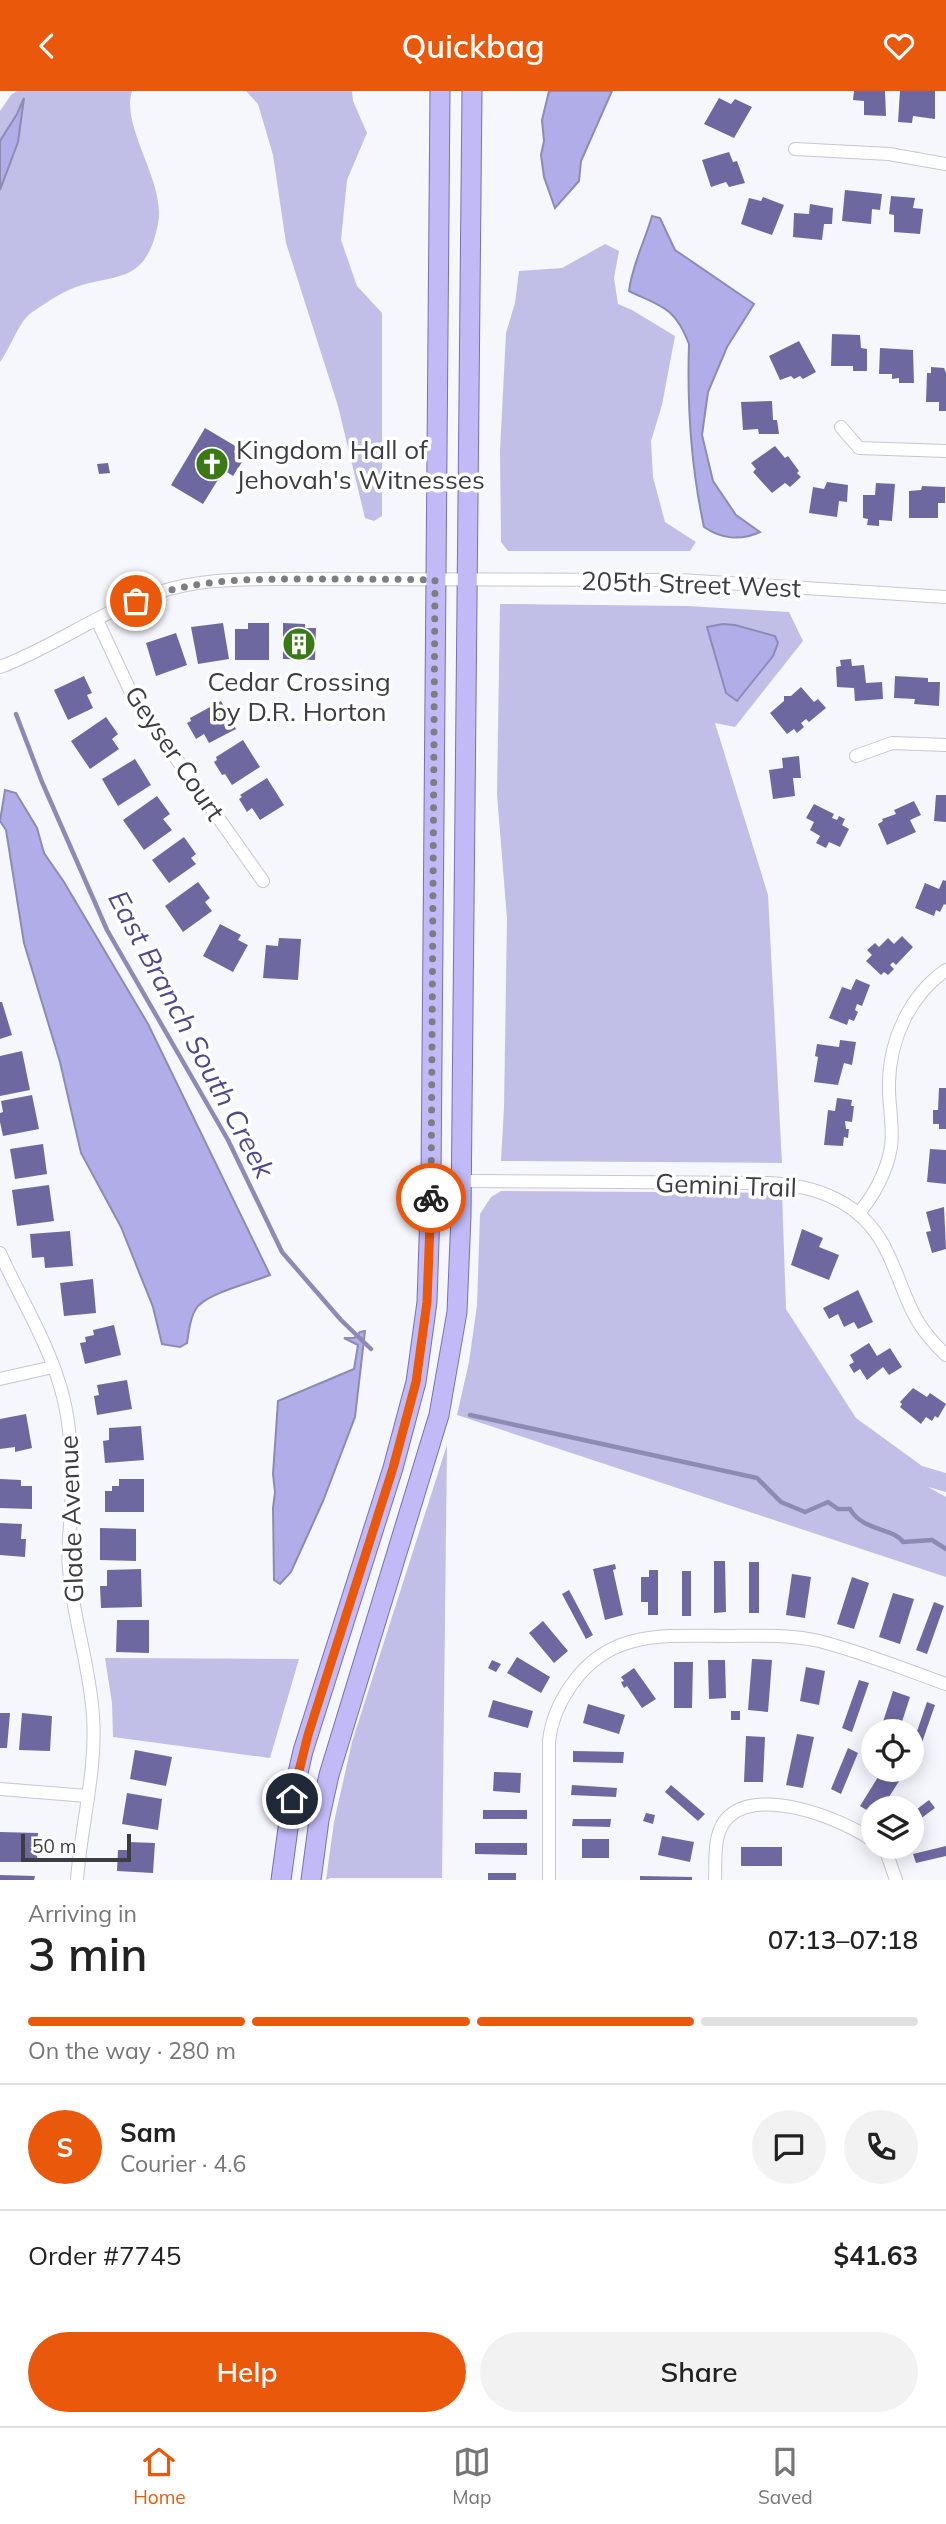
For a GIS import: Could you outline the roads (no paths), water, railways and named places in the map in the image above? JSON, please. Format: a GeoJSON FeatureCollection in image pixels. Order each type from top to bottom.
{"type":"FeatureCollection","features":[{"type":"Feature","properties":{"kind":"main road"},"geometry":{"type":"LineString","coordinates":[[281,1880],[291,1808],[303,1751],[403,1436],[423,1339],[429,1272],[440,91]]}},
{"type":"Feature","properties":{"kind":"main road"},"geometry":{"type":"LineString","coordinates":[[311,1880],[319,1820],[329,1775],[445,1389],[459,1291],[472,91]]}},
{"type":"Feature","properties":{"kind":"street"},"geometry":{"type":"LineString","coordinates":[[795,149],[889,154],[946,164]]}},
{"type":"Feature","properties":{"kind":"street"},"geometry":{"type":"LineString","coordinates":[[841,427],[859,449],[946,451]]}},
{"type":"Feature","properties":{"kind":"street","name":"205th Street West"},"geometry":{"type":"LineString","coordinates":[[97,620],[155,593],[203,582],[260,579],[680,579],[946,597]]}},
{"type":"Feature","properties":{"kind":"street"},"geometry":{"type":"LineString","coordinates":[[0,667],[32,654],[97,620]]}},
{"type":"Feature","properties":{"kind":"street","name":"Geyser Court"},"geometry":{"type":"LineString","coordinates":[[97,620],[134,699],[263,881]]}},
{"type":"Feature","properties":{"kind":"street"},"geometry":{"type":"LineString","coordinates":[[856,756],[892,743],[946,745]]}},
{"type":"Feature","properties":{"kind":"street"},"geometry":{"type":"LineString","coordinates":[[858,1214],[873,1194],[891,1145],[889,1084],[897,1036],[923,991],[946,970]]}},
{"type":"Feature","properties":{"kind":"street","name":"Gemini Trail"},"geometry":{"type":"LineString","coordinates":[[461,1181],[786,1184],[824,1192],[858,1214],[884,1245],[905,1300],[915,1318],[946,1355]]}},
{"type":"Feature","properties":{"kind":"street","name":"Glade Avenue"},"geometry":{"type":"LineString","coordinates":[[0,1253],[16,1290],[43,1339],[61,1390],[68,1422],[72,1477],[68,1567],[93,1715],[94,1748],[77,1880]]}},
{"type":"Feature","properties":{"kind":"street"},"geometry":{"type":"LineString","coordinates":[[0,1379],[53,1367]]}},
{"type":"Feature","properties":{"kind":"street"},"geometry":{"type":"LineString","coordinates":[[549,1880],[550,1733],[562,1698],[575,1680],[590,1664],[613,1647],[636,1639],[660,1636],[798,1637],[840,1647],[946,1683]]}},
{"type":"Feature","properties":{"kind":"street"},"geometry":{"type":"LineString","coordinates":[[0,1789],[87,1796]]}},
{"type":"Feature","properties":{"kind":"street"},"geometry":{"type":"LineString","coordinates":[[715,1880],[719,1832],[730,1816],[743,1807],[769,1804],[801,1810],[861,1834]]}},
{"type":"Feature","properties":{"kind":"street"},"geometry":{"type":"LineString","coordinates":[[889,1859],[897,1880]]}},
{"type":"Feature","properties":{"kind":"waterway","name":"East Branch South Creek"},"geometry":{"type":"LineString","coordinates":[[16,714],[42,782],[107,930],[228,1140],[282,1252],[341,1320],[371,1349]]}},
{"type":"Feature","properties":{"kind":"waterway","name":"East Branch South Creek"},"geometry":{"type":"LineString","coordinates":[[470,1415],[757,1478],[781,1502],[805,1512],[828,1502],[838,1509],[850,1509],[862,1521],[899,1537],[903,1542],[932,1540],[946,1549]]}},
{"type":"Feature","properties":{"kind":"place","name":"Kingdom Hall of Jehovah's Witnesses"},"geometry":{"type":"Point","coordinates":[212,464]}},
{"type":"Feature","properties":{"kind":"place","name":"Cedar Crossing by D.R. Horton"},"geometry":{"type":"Point","coordinates":[299,644]}}]}
